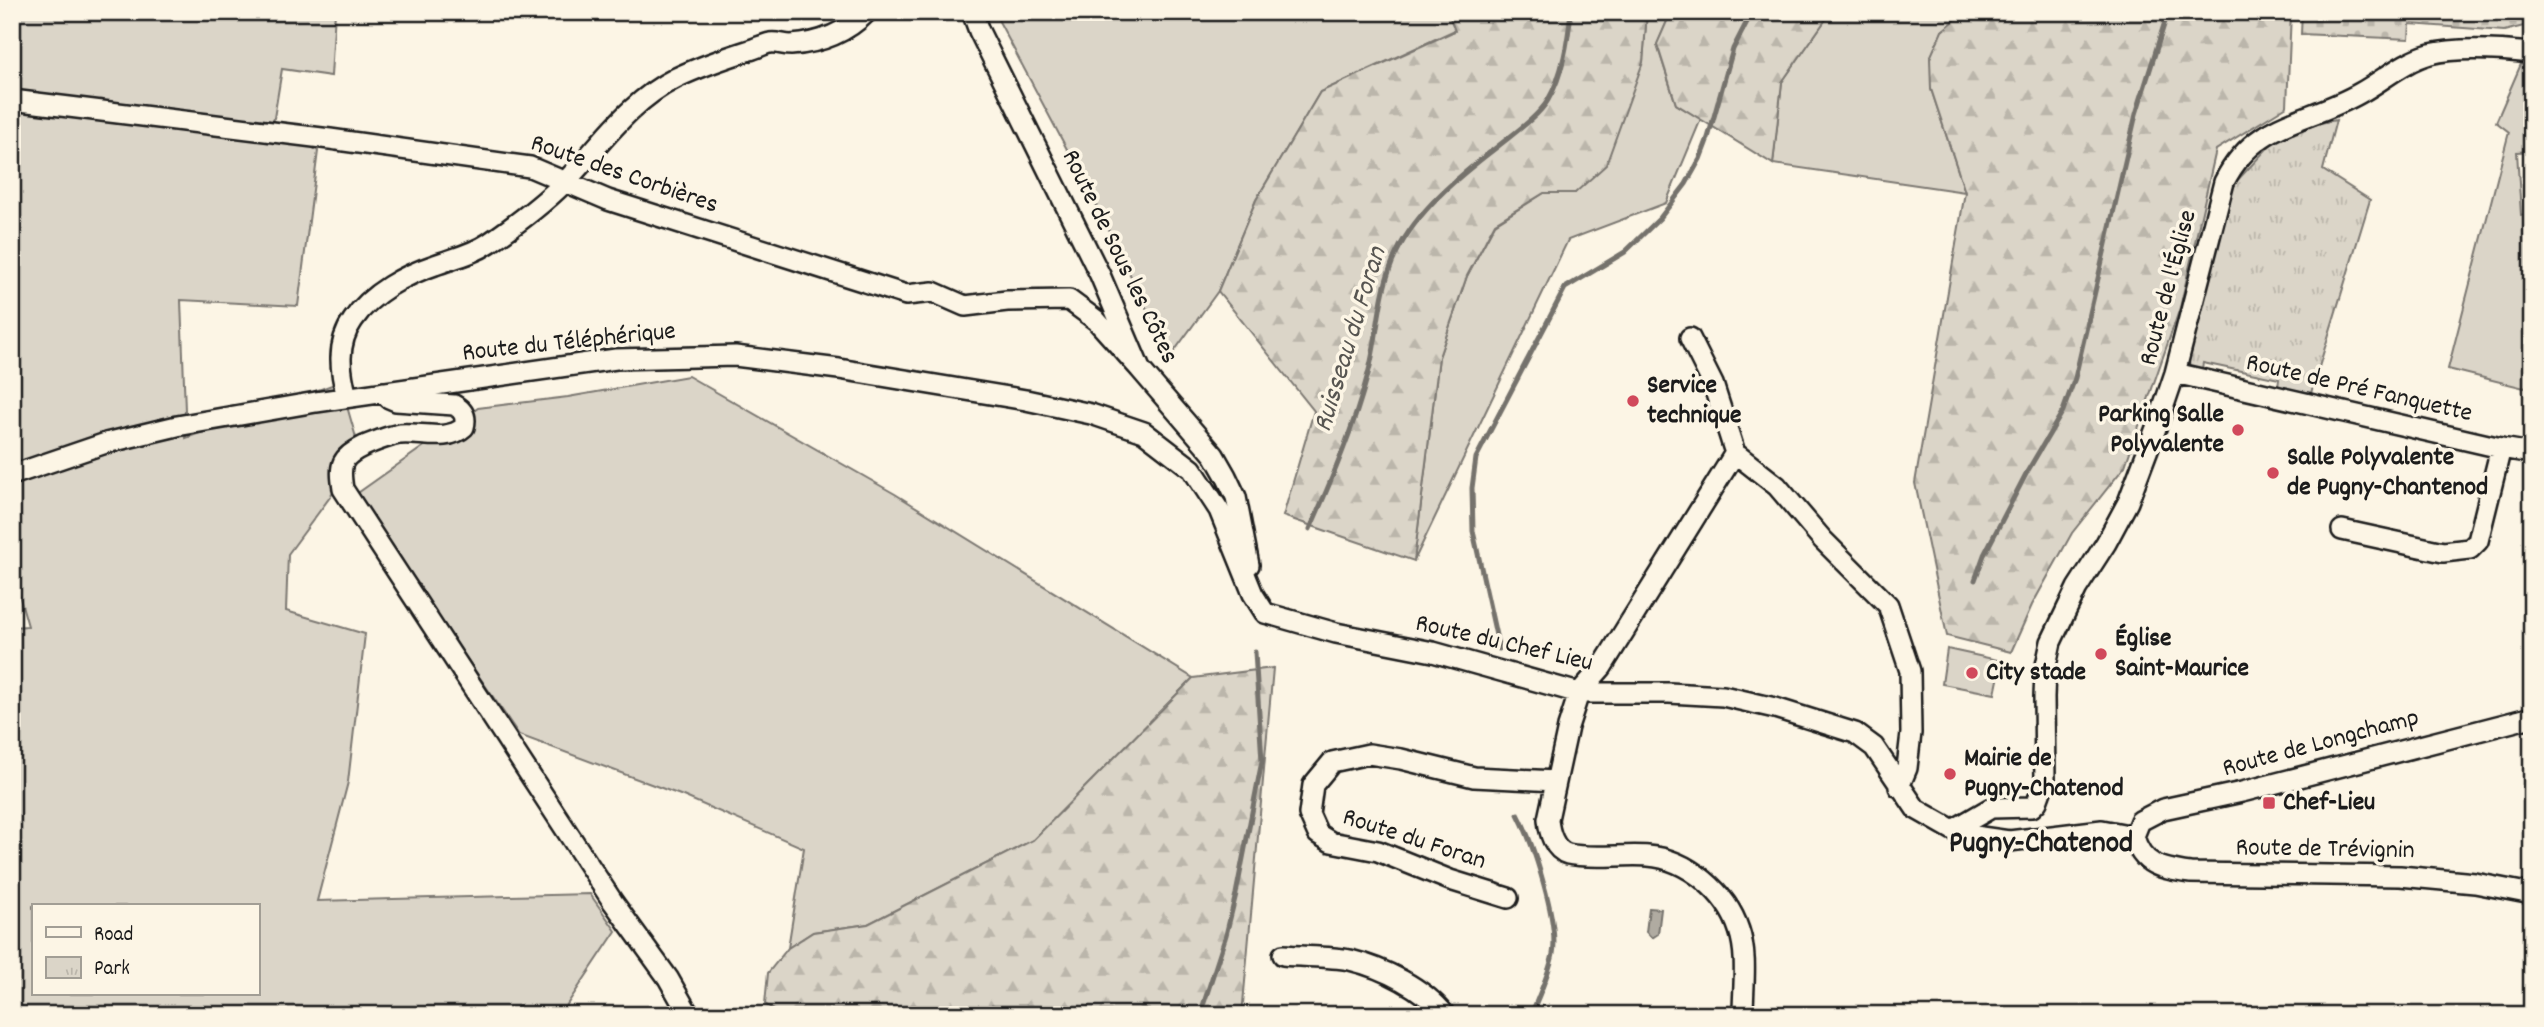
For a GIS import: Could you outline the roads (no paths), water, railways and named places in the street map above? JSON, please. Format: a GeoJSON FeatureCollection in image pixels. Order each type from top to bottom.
{"type":"FeatureCollection","features":[{"type":"Feature","properties":{"kind":"street"},"geometry":{"type":"LineString","coordinates":[[348,397],[340,369],[341,353],[351,322],[362,308],[395,283],[420,270],[468,254],[488,244],[545,201],[656,88],[705,66],[771,43],[788,45],[823,40],[853,26],[867,12]]}},
{"type":"Feature","properties":{"kind":"street","name":"Route de Sous les Côtes"},"geometry":{"type":"LineString","coordinates":[[972,12],[1105,285],[1140,369],[1214,455],[1226,476],[1238,508],[1253,594]]}},
{"type":"Feature","properties":{"kind":"street","name":"Route de l'Église"},"geometry":{"type":"LineString","coordinates":[[1954,830],[1991,808],[2032,807],[2042,792],[2045,780],[2044,688],[2051,642],[2077,588],[2128,502],[2175,373],[2224,182],[2230,170],[2250,146],[2266,134],[2357,95],[2428,54],[2452,50],[2531,52]]}},
{"type":"Feature","properties":{"kind":"street","name":"Route des Corbières"},"geometry":{"type":"LineString","coordinates":[[12,100],[330,139],[530,167],[608,200],[906,295],[933,292],[965,306],[1007,301],[1069,300],[1096,320],[1140,369]]}},
{"type":"Feature","properties":{"kind":"street"},"geometry":{"type":"LineString","coordinates":[[1690,338],[1713,384],[1735,453],[1777,486],[1823,540],[1888,605],[1910,671],[1911,733],[1907,768],[1899,787],[1916,809],[1954,830],[2009,841],[2102,830],[2134,836]]}},
{"type":"Feature","properties":{"kind":"street","name":"Route du Téléphérique"},"geometry":{"type":"LineString","coordinates":[[12,475],[106,443],[153,432],[383,391],[616,359],[735,356],[839,369],[1026,400],[1091,414],[1144,432],[1192,469],[1219,510],[1253,594]]}},
{"type":"Feature","properties":{"kind":"street","name":"Route de Pré Fanquette"},"geometry":{"type":"LineString","coordinates":[[2175,373],[2501,449],[2532,453]]}},
{"type":"Feature","properties":{"kind":"street"},"geometry":{"type":"LineString","coordinates":[[383,391],[396,401],[454,405],[464,415],[464,427],[451,434],[388,436],[356,450],[345,458],[341,466],[342,489],[689,1015]]}},
{"type":"Feature","properties":{"kind":"street"},"geometry":{"type":"LineString","coordinates":[[2342,530],[2443,552],[2470,549],[2478,541],[2501,449]]}},
{"type":"Feature","properties":{"kind":"street"},"geometry":{"type":"LineString","coordinates":[[1735,453],[1602,667],[1579,693],[1548,819],[1549,830],[1561,850],[1568,854],[1651,856],[1665,859],[1700,878],[1717,892],[1731,910],[1740,931],[1744,955],[1743,1015]]}},
{"type":"Feature","properties":{"kind":"street","name":"Route du Chef Lieu"},"geometry":{"type":"LineString","coordinates":[[1253,594],[1265,613],[1336,633],[1433,652],[1579,693],[1669,692],[1723,696],[1775,708],[1855,733],[1874,747],[1899,787]]}},
{"type":"Feature","properties":{"kind":"street","name":"Route de Longchamp"},"geometry":{"type":"LineString","coordinates":[[2134,836],[2140,821],[2162,810],[2532,717]]}},
{"type":"Feature","properties":{"kind":"street","name":"Route du Foran"},"geometry":{"type":"LineString","coordinates":[[1508,898],[1450,880],[1378,851],[1331,842],[1318,834],[1309,814],[1314,785],[1332,761],[1369,754],[1474,777],[1556,781]]}},
{"type":"Feature","properties":{"kind":"street","name":"Route de Trévignin"},"geometry":{"type":"LineString","coordinates":[[2134,836],[2137,850],[2148,861],[2167,869],[2190,873],[2400,876],[2475,883],[2532,894]]}},
{"type":"Feature","properties":{"kind":"street"},"geometry":{"type":"LineString","coordinates":[[1283,955],[1348,960],[1372,967],[1424,994],[1445,1015]]}},
{"type":"Feature","properties":{"kind":"waterway","name":"Ruisseau du Foran"},"geometry":{"type":"LineString","coordinates":[[1310,529],[1356,414],[1372,359],[1382,298],[1396,254],[1427,208],[1544,106],[1561,69],[1571,12]]}},
{"type":"Feature","properties":{"kind":"waterway"},"geometry":{"type":"LineString","coordinates":[[1499,649],[1473,531],[1472,488],[1476,458],[1565,288],[1625,252],[1660,218],[1686,184],[1708,138],[1733,49],[1752,12]]}},
{"type":"Feature","properties":{"kind":"waterway"},"geometry":{"type":"LineString","coordinates":[[1975,580],[1984,555],[2027,472],[2063,411],[2075,378],[2136,114],[2168,12]]}},
{"type":"Feature","properties":{"kind":"waterway","name":"Ruisseau du Foran"},"geometry":{"type":"LineString","coordinates":[[1200,1015],[1226,935],[1262,761],[1255,652]]}},
{"type":"Feature","properties":{"kind":"waterway"},"geometry":{"type":"LineString","coordinates":[[1518,814],[1531,844],[1549,903],[1554,940],[1549,969],[1531,1015]]}},
{"type":"Feature","properties":{"kind":"place","name":"Service technique"},"geometry":{"type":"Point","coordinates":[1633,401]}},
{"type":"Feature","properties":{"kind":"place","name":"Parking Salle Polyvalente"},"geometry":{"type":"Point","coordinates":[2238,430]}},
{"type":"Feature","properties":{"kind":"place","name":"Salle Polyvalente de Pugny-Chantenod"},"geometry":{"type":"Point","coordinates":[2273,473]}},
{"type":"Feature","properties":{"kind":"place","name":"Église Saint-Maurice"},"geometry":{"type":"Point","coordinates":[2101,654]}},
{"type":"Feature","properties":{"kind":"place","name":"City stade"},"geometry":{"type":"Point","coordinates":[1972,673]}},
{"type":"Feature","properties":{"kind":"place","name":"Mairie de Pugny-Chatenod"},"geometry":{"type":"Point","coordinates":[1950,774]}},
{"type":"Feature","properties":{"kind":"place","name":"Chef-Lieu"},"geometry":{"type":"Point","coordinates":[2269,803]}},
{"type":"Feature","properties":{"kind":"district","name":"Pugny-Chatenod"},"geometry":{"type":"Point","coordinates":[2041,845]}}]}
